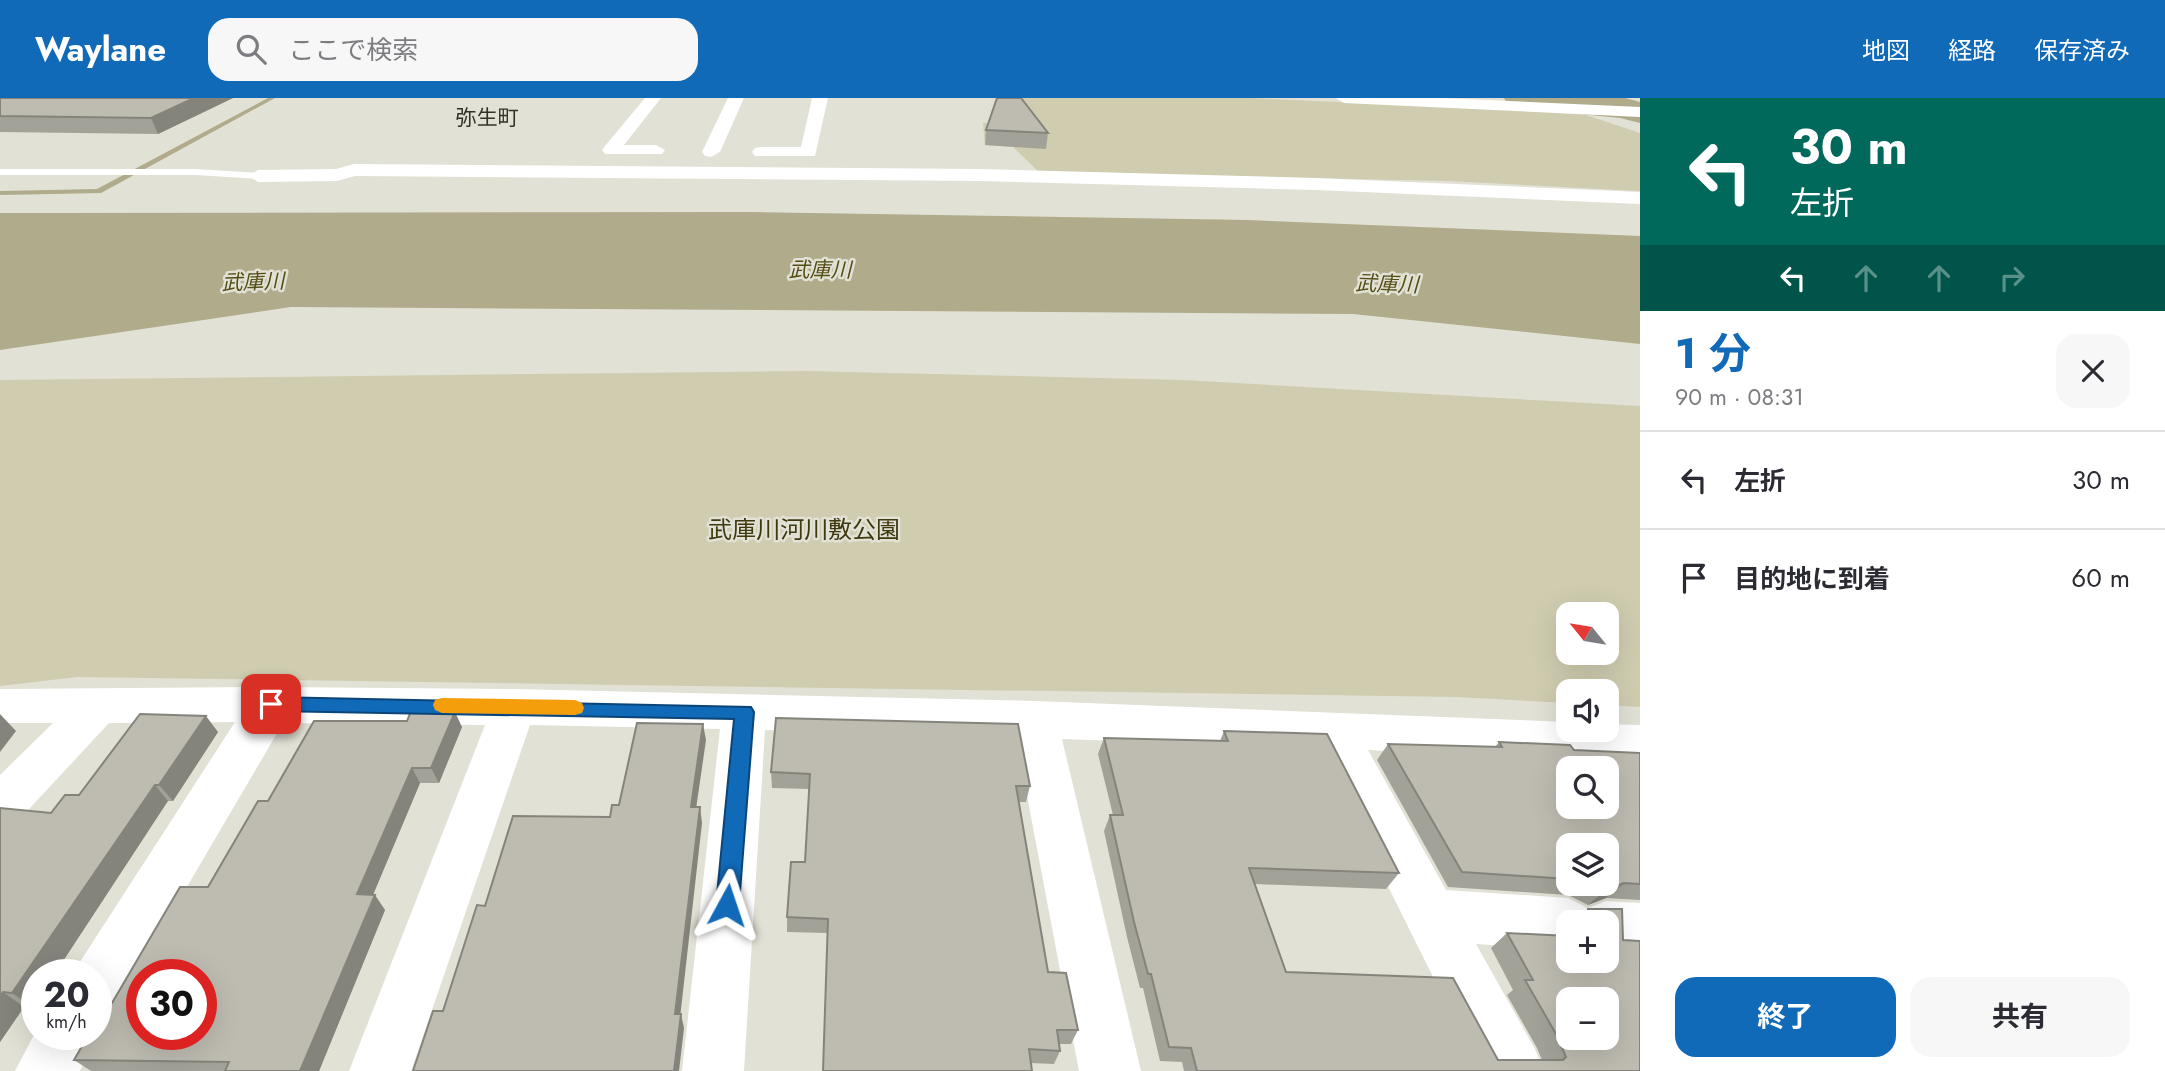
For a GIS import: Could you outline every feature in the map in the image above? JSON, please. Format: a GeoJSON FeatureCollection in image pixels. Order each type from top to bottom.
{"type":"FeatureCollection","features":[{"type":"Feature","properties":{"kind":"street"},"geometry":{"type":"LineString","coordinates":[[653,98],[611,150],[674,151]]}},
{"type":"Feature","properties":{"kind":"street"},"geometry":{"type":"LineString","coordinates":[[736,98],[718,152],[809,152],[820,98]]}},
{"type":"Feature","properties":{"kind":"street"},"geometry":{"type":"LineString","coordinates":[[1344,98],[1640,112]]}},
{"type":"Feature","properties":{"kind":"street"},"geometry":{"type":"LineString","coordinates":[[1604,111],[1640,124]]}},
{"type":"Feature","properties":{"kind":"street"},"geometry":{"type":"LineString","coordinates":[[258,176],[337,175],[354,170],[982,175],[1316,184],[1640,198]]}},
{"type":"Feature","properties":{"kind":"street"},"geometry":{"type":"LineString","coordinates":[[112,962],[271,704]]}},
{"type":"Feature","properties":{"kind":"street"},"geometry":{"type":"LineString","coordinates":[[0,807],[99,705]]}},
{"type":"Feature","properties":{"kind":"street"},"geometry":{"type":"LineString","coordinates":[[0,706],[513,706],[1035,719],[1640,744]]}},
{"type":"Feature","properties":{"kind":"street"},"geometry":{"type":"LineString","coordinates":[[380,1071],[513,706]]}},
{"type":"Feature","properties":{"kind":"street"},"geometry":{"type":"LineString","coordinates":[[713,1071],[744,712]]}},
{"type":"Feature","properties":{"kind":"street"},"geometry":{"type":"LineString","coordinates":[[1035,719],[1110,1071]]}},
{"type":"Feature","properties":{"kind":"street"},"geometry":{"type":"LineString","coordinates":[[1333,730],[1513,1071]]}},
{"type":"Feature","properties":{"kind":"street"},"geometry":{"type":"LineString","coordinates":[[1431,915],[1556,923]]}},
{"type":"Feature","properties":{"kind":"street"},"geometry":{"type":"LineString","coordinates":[[1619,928],[1640,929]]}},
{"type":"Feature","properties":{"kind":"street"},"geometry":{"type":"LineString","coordinates":[[46,1071],[58,1050]]}},
{"type":"Feature","properties":{"kind":"lane"},"geometry":{"type":"LineString","coordinates":[[0,172],[124,171],[258,176]]}},
{"type":"Feature","properties":{"kind":"green space"},"geometry":{"type":"Polygon","coordinates":[[[1015,98],[1247,98],[1586,115],[1640,133],[1640,191],[1447,181],[1041,174],[1013,147],[985,145],[983,123],[994,123],[1015,98]]]}},
{"type":"Feature","properties":{"kind":"green space","name":"武庫川河川敷公園"},"geometry":{"type":"Polygon","coordinates":[[[806,371],[1183,380],[1640,406],[1640,707],[1619,706],[1619,679],[1556,679],[1556,702],[1456,697],[77,677],[0,686],[0,380],[806,371]]]}},
{"type":"Feature","properties":{"kind":"water","name":"武庫川"},"geometry":{"type":"Polygon","coordinates":[[[753,212],[1248,220],[1640,236],[1640,344],[1353,314],[291,307],[0,350],[0,213],[753,212]]]}},
{"type":"Feature","properties":{"kind":"building"},"geometry":{"type":"Polygon","coordinates":[[[0,98],[194,98],[151,118],[0,116],[0,98]]]}},
{"type":"Feature","properties":{"kind":"building"},"geometry":{"type":"Polygon","coordinates":[[[997,98],[1021,98],[1048,133],[986,130],[997,98]]]}},
{"type":"Feature","properties":{"kind":"building"},"geometry":{"type":"Polygon","coordinates":[[[411,711],[455,712],[431,768],[412,768],[357,894],[375,895],[300,1071],[225,1071],[229,1062],[74,1060],[80,1050],[112,1050],[112,1003],[126,979],[126,1050],[217,1050],[217,959],[138,959],[180,887],[208,887],[258,801],[268,801],[314,721],[407,721],[411,711]]]}},
{"type":"Feature","properties":{"kind":"building"},"geometry":{"type":"Polygon","coordinates":[[[140,714],[206,716],[35,959],[21,959],[21,980],[12,993],[3,992],[0,997],[0,808],[51,813],[65,795],[79,795],[140,714]]]}},
{"type":"Feature","properties":{"kind":"building"},"geometry":{"type":"Polygon","coordinates":[[[776,718],[1018,724],[1030,786],[1016,786],[1048,972],[1066,973],[1078,1030],[1057,1030],[1060,1051],[1029,1049],[1032,1071],[823,1071],[828,919],[787,917],[791,862],[805,862],[810,774],[771,772],[776,718]]]}},
{"type":"Feature","properties":{"kind":"building"},"geometry":{"type":"Polygon","coordinates":[[[637,723],[703,724],[691,807],[700,807],[675,1014],[681,1014],[674,1071],[413,1071],[433,1011],[443,1011],[477,905],[485,906],[513,816],[610,817],[612,805],[619,805],[637,723]]]}},
{"type":"Feature","properties":{"kind":"building"},"geometry":{"type":"Polygon","coordinates":[[[1224,731],[1327,734],[1399,873],[1249,868],[1286,972],[1453,978],[1498,1060],[1563,1060],[1566,1057],[1563,1050],[1619,1050],[1619,987],[1556,987],[1556,1034],[1525,980],[1533,980],[1507,933],[1556,935],[1556,973],[1619,973],[1619,910],[1588,909],[1622,909],[1623,940],[1640,941],[1640,1071],[1197,1071],[1191,1048],[1169,1047],[1151,974],[1148,974],[1110,815],[1123,815],[1104,738],[1228,741],[1224,731]]]}},
{"type":"Feature","properties":{"kind":"building"},"geometry":{"type":"Polygon","coordinates":[[[1499,742],[1570,745],[1574,750],[1640,753],[1640,884],[1619,885],[1619,833],[1556,833],[1556,878],[1462,872],[1388,744],[1502,747],[1499,742]]]}},
{"type":"Feature","properties":{"kind":"waterway"},"geometry":{"type":"LineString","coordinates":[[0,193],[98,191],[272,98]]}},
{"type":"Feature","properties":{"kind":"waterway"},"geometry":{"type":"LineString","coordinates":[[1520,98],[1624,108],[1640,113]]}},
{"type":"Feature","properties":{"kind":"slow traffic"},"geometry":{"type":"LineString","coordinates":[[442,705],[575,708]]}},
{"type":"Feature","properties":{"kind":"district","name":"弥生町"},"geometry":{"type":"Point","coordinates":[487,118]}},
{"type":"Feature","properties":{"kind":"route"},"geometry":{"type":"LineString","coordinates":[[271,704],[744,712],[727,905]]}}]}
